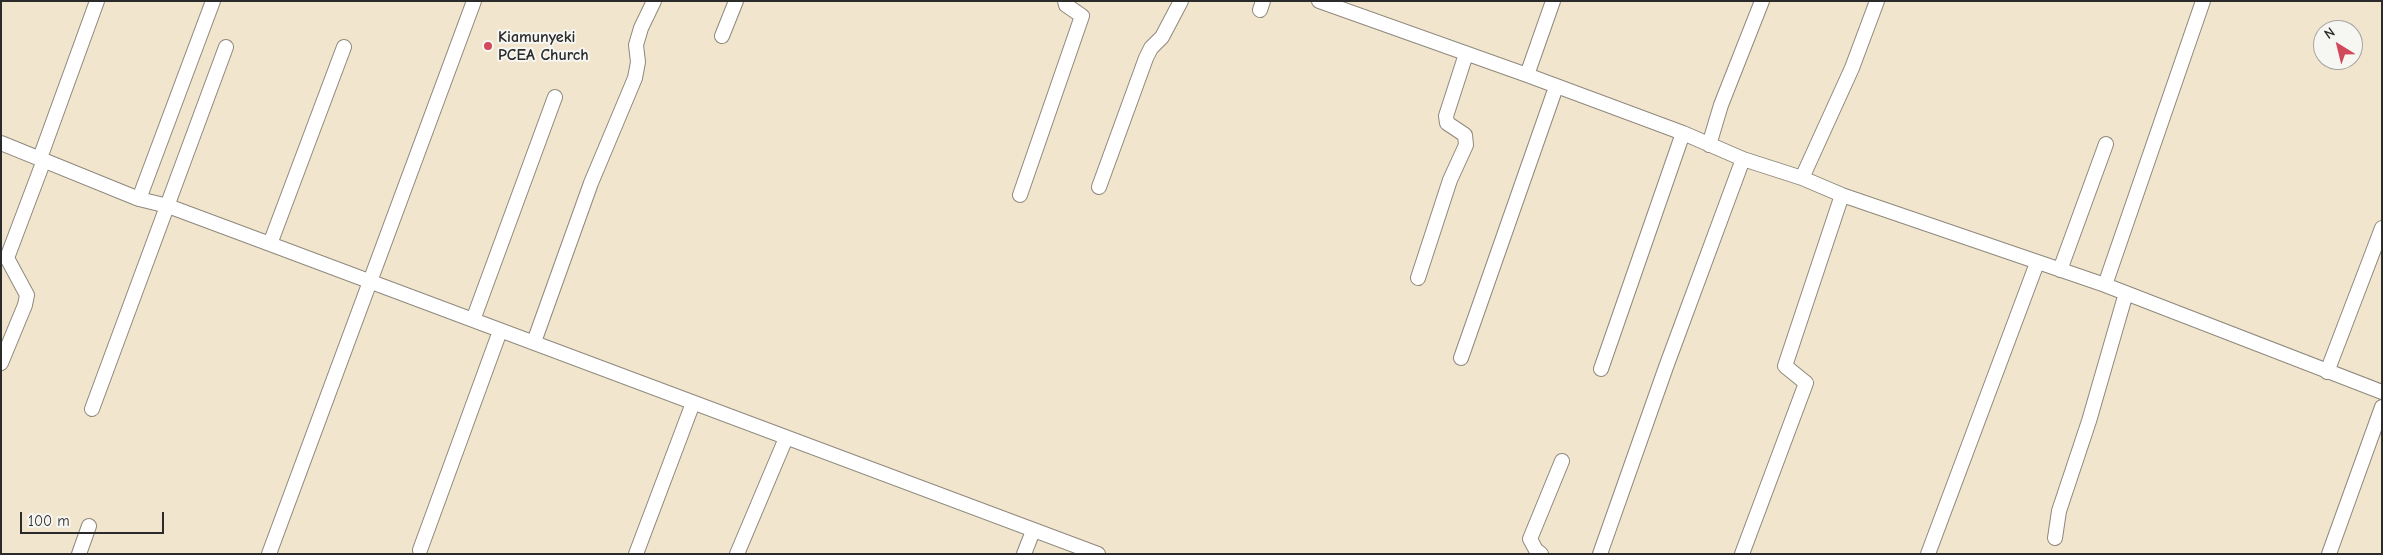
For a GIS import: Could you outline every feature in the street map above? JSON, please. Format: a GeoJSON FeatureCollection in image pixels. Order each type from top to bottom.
{"type":"FeatureCollection","features":[{"type":"Feature","properties":{"kind":"street"},"geometry":{"type":"LineString","coordinates":[[1,362],[25,305],[27,295],[8,258],[97,1]]}},
{"type":"Feature","properties":{"kind":"street"},"geometry":{"type":"LineString","coordinates":[[139,199],[213,1]]}},
{"type":"Feature","properties":{"kind":"street"},"geometry":{"type":"LineString","coordinates":[[269,554],[474,1]]}},
{"type":"Feature","properties":{"kind":"street"},"geometry":{"type":"LineString","coordinates":[[534,342],[591,183],[635,78],[638,62],[636,46],[640,28],[654,1]]}},
{"type":"Feature","properties":{"kind":"street"},"geometry":{"type":"LineString","coordinates":[[722,36],[736,1]]}},
{"type":"Feature","properties":{"kind":"street"},"geometry":{"type":"LineString","coordinates":[[1020,195],[1082,16],[1066,5],[1064,1]]}},
{"type":"Feature","properties":{"kind":"street"},"geometry":{"type":"LineString","coordinates":[[1099,186],[1146,58],[1162,37],[1181,1]]}},
{"type":"Feature","properties":{"kind":"street"},"geometry":{"type":"LineString","coordinates":[[1319,1],[1527,75],[1683,134],[1743,159],[1802,178],[1842,195],[2126,292],[2382,392]]}},
{"type":"Feature","properties":{"kind":"street"},"geometry":{"type":"LineString","coordinates":[[1527,75],[1554,1]]}},
{"type":"Feature","properties":{"kind":"street"},"geometry":{"type":"LineString","coordinates":[[1709,145],[1721,104],[1762,1]]}},
{"type":"Feature","properties":{"kind":"street"},"geometry":{"type":"LineString","coordinates":[[1802,178],[1852,68],[1877,1]]}},
{"type":"Feature","properties":{"kind":"street"},"geometry":{"type":"LineString","coordinates":[[2105,285],[2203,1]]}},
{"type":"Feature","properties":{"kind":"street"},"geometry":{"type":"LineString","coordinates":[[92,409],[226,46]]}},
{"type":"Feature","properties":{"kind":"street"},"geometry":{"type":"LineString","coordinates":[[270,244],[344,47]]}},
{"type":"Feature","properties":{"kind":"street"},"geometry":{"type":"LineString","coordinates":[[1418,278],[1450,180],[1466,145],[1465,135],[1447,124],[1446,116],[1466,54]]}},
{"type":"Feature","properties":{"kind":"street"},"geometry":{"type":"LineString","coordinates":[[1461,358],[1556,87]]}},
{"type":"Feature","properties":{"kind":"street"},"geometry":{"type":"LineString","coordinates":[[472,320],[555,97]]}},
{"type":"Feature","properties":{"kind":"street"},"geometry":{"type":"LineString","coordinates":[[1600,369],[1683,134]]}},
{"type":"Feature","properties":{"kind":"street"},"geometry":{"type":"LineString","coordinates":[[1,143],[139,199],[168,206],[1098,554]]}},
{"type":"Feature","properties":{"kind":"street"},"geometry":{"type":"LineString","coordinates":[[2060,270],[2106,144]]}},
{"type":"Feature","properties":{"kind":"street"},"geometry":{"type":"LineString","coordinates":[[1600,554],[1666,367],[1743,159]]}},
{"type":"Feature","properties":{"kind":"street"},"geometry":{"type":"LineString","coordinates":[[1742,554],[1806,383],[1784,366],[1842,195]]}},
{"type":"Feature","properties":{"kind":"street"},"geometry":{"type":"LineString","coordinates":[[2327,372],[2382,228]]}},
{"type":"Feature","properties":{"kind":"street"},"geometry":{"type":"LineString","coordinates":[[1928,554],[2037,263]]}},
{"type":"Feature","properties":{"kind":"street"},"geometry":{"type":"LineString","coordinates":[[2054,538],[2058,511],[2086,430],[2126,292]]}},
{"type":"Feature","properties":{"kind":"street"},"geometry":{"type":"LineString","coordinates":[[420,550],[500,331]]}},
{"type":"Feature","properties":{"kind":"street"},"geometry":{"type":"LineString","coordinates":[[636,554],[693,403]]}},
{"type":"Feature","properties":{"kind":"street"},"geometry":{"type":"LineString","coordinates":[[2329,554],[2382,407]]}},
{"type":"Feature","properties":{"kind":"street"},"geometry":{"type":"LineString","coordinates":[[738,554],[786,438]]}},
{"type":"Feature","properties":{"kind":"street"},"geometry":{"type":"LineString","coordinates":[[1541,554],[1536,550],[1530,539],[1562,461]]}},
{"type":"Feature","properties":{"kind":"street"},"geometry":{"type":"LineString","coordinates":[[79,554],[89,526]]}},
{"type":"Feature","properties":{"kind":"street"},"geometry":{"type":"LineString","coordinates":[[1024,554],[1033,531]]}},
{"type":"Feature","properties":{"kind":"place","name":"Kiamunyeki PCEA Church"},"geometry":{"type":"Point","coordinates":[488,46]}}]}
